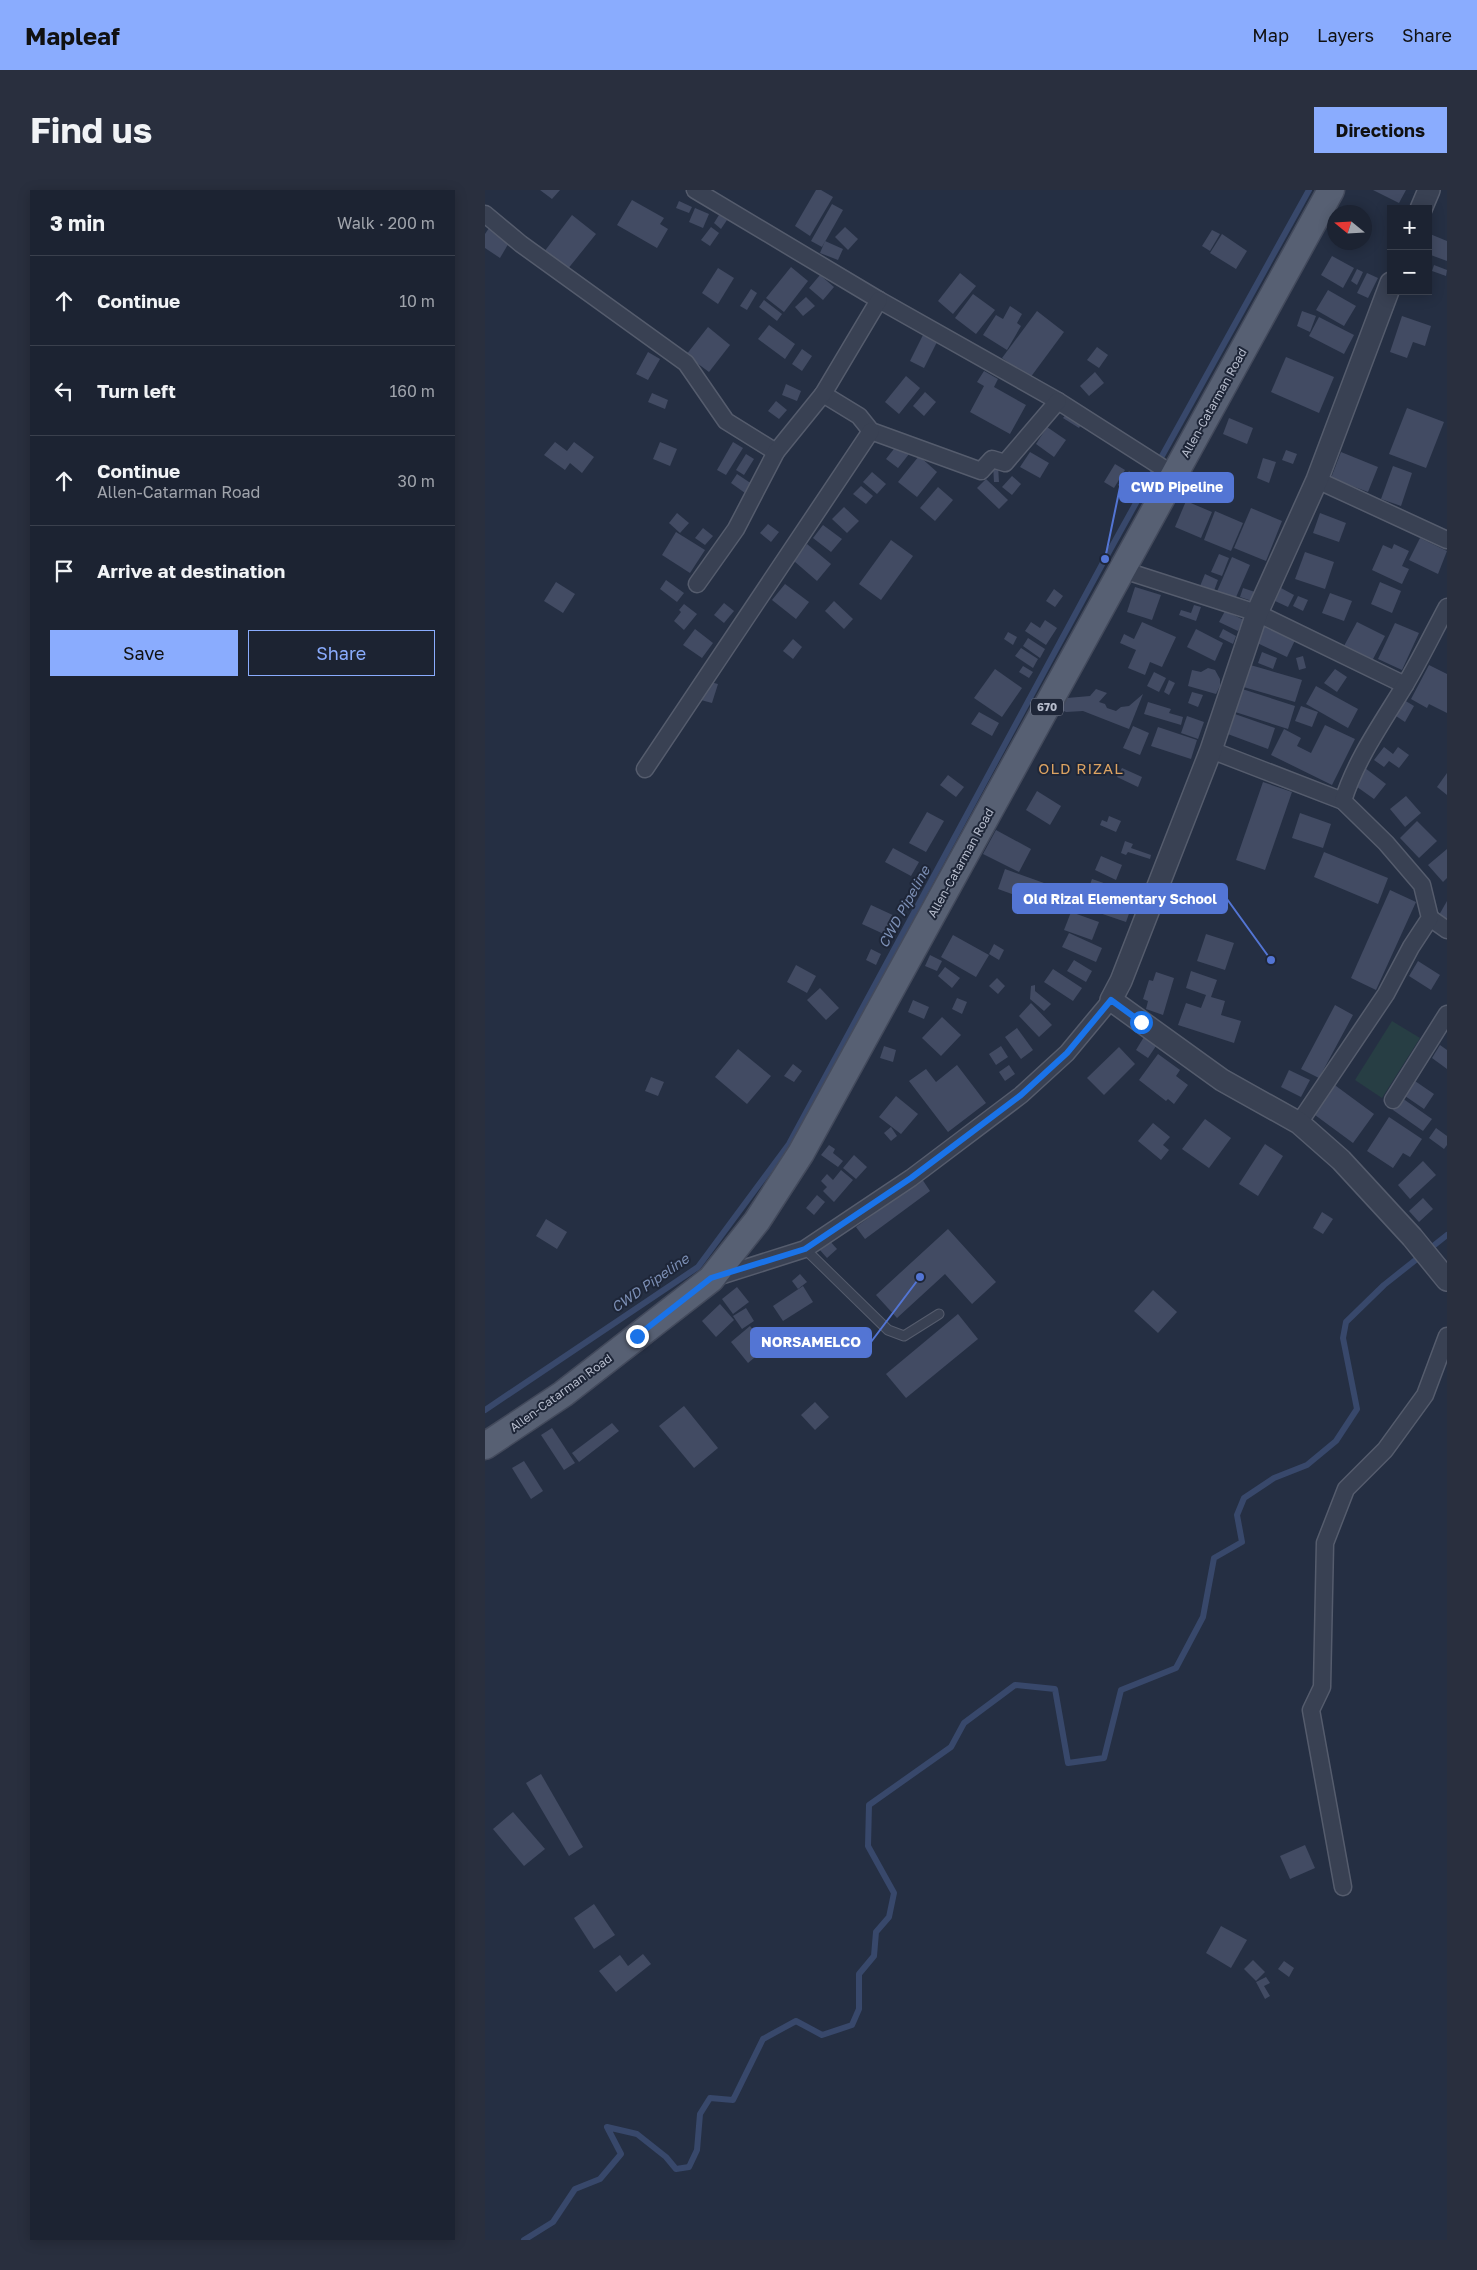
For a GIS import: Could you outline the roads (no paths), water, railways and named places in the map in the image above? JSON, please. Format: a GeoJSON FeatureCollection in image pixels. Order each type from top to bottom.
{"type":"FeatureCollection","features":[{"type":"Feature","properties":{"kind":"main road","name":"Allen-Catarman Road"},"geometry":{"type":"LineString","coordinates":[[485,1446],[563,1394],[711,1278],[757,1221],[801,1153],[1331,190]]}},
{"type":"Feature","properties":{"kind":"street"},"geometry":{"type":"LineString","coordinates":[[695,190],[879,300],[1058,401],[1174,475]]}},
{"type":"Feature","properties":{"kind":"street"},"geometry":{"type":"LineString","coordinates":[[1423,205],[1429,190]]}},
{"type":"Feature","properties":{"kind":"street"},"geometry":{"type":"LineString","coordinates":[[485,214],[521,244],[686,363],[726,421],[776,452]]}},
{"type":"Feature","properties":{"kind":"street"},"geometry":{"type":"LineString","coordinates":[[711,1278],[805,1249],[911,1178],[1021,1095],[1067,1053],[1111,1000],[1121,981],[1211,750],[1257,613],[1317,480],[1387,295]]}},
{"type":"Feature","properties":{"kind":"street"},"geometry":{"type":"LineString","coordinates":[[697,584],[737,529],[776,452],[823,394],[879,300]]}},
{"type":"Feature","properties":{"kind":"street"},"geometry":{"type":"LineString","coordinates":[[823,394],[859,416],[871,432],[981,471],[992,459],[1005,463],[1058,401]]}},
{"type":"Feature","properties":{"kind":"street"},"geometry":{"type":"LineString","coordinates":[[645,768],[871,432]]}},
{"type":"Feature","properties":{"kind":"street"},"geometry":{"type":"LineString","coordinates":[[1317,480],[1447,540]]}},
{"type":"Feature","properties":{"kind":"street"},"geometry":{"type":"LineString","coordinates":[[1123,570],[1257,613],[1405,685]]}},
{"type":"Feature","properties":{"kind":"street"},"geometry":{"type":"LineString","coordinates":[[1343,801],[1348,785],[1376,730],[1405,685],[1447,607]]}},
{"type":"Feature","properties":{"kind":"street"},"geometry":{"type":"LineString","coordinates":[[1211,750],[1343,801],[1386,843],[1422,885],[1430,918],[1447,930]]}},
{"type":"Feature","properties":{"kind":"street"},"geometry":{"type":"LineString","coordinates":[[1299,1123],[1386,994],[1411,947],[1430,918]]}},
{"type":"Feature","properties":{"kind":"street"},"geometry":{"type":"LineString","coordinates":[[1111,1000],[1222,1080],[1299,1123],[1341,1160],[1412,1237],[1447,1280]]}},
{"type":"Feature","properties":{"kind":"street"},"geometry":{"type":"LineString","coordinates":[[1393,1100],[1447,1014]]}},
{"type":"Feature","properties":{"kind":"street"},"geometry":{"type":"LineString","coordinates":[[1343,1887],[1311,1710],[1322,1687],[1325,1543],[1346,1489],[1385,1450],[1425,1395],[1447,1336]]}},
{"type":"Feature","properties":{"kind":"lane"},"geometry":{"type":"LineString","coordinates":[[805,1249],[888,1330],[904,1336],[939,1314]]}},
{"type":"Feature","properties":{"kind":"waterway","name":"CWD Pipeline"},"geometry":{"type":"LineString","coordinates":[[485,1410],[698,1267],[789,1144],[1105,559],[1309,190]]}},
{"type":"Feature","properties":{"kind":"waterway"},"geometry":{"type":"LineString","coordinates":[[524,2240],[553,2222],[575,2189],[600,2179],[621,2154],[607,2127],[637,2134],[666,2157],[676,2169],[689,2167],[697,2150],[700,2114],[710,2098],[733,2100],[763,2039],[796,2021],[822,2035],[852,2025],[859,2009],[859,1974],[874,1956],[876,1932],[889,1917],[894,1893],[868,1846],[869,1805],[951,1747],[964,1723],[1015,1685],[1055,1689],[1068,1763],[1104,1758],[1121,1690],[1176,1668],[1203,1617],[1214,1558],[1242,1542],[1237,1515],[1244,1498],[1274,1478],[1307,1465],[1336,1441],[1357,1409],[1343,1338],[1346,1322],[1384,1285],[1447,1235]]}},
{"type":"Feature","properties":{"kind":"place","name":"CWD Pipeline"},"geometry":{"type":"Point","coordinates":[1105,559]}},
{"type":"Feature","properties":{"kind":"place","name":"Old Rizal Elementary School"},"geometry":{"type":"Point","coordinates":[1271,960]}},
{"type":"Feature","properties":{"kind":"place","name":"NORSAMELCO"},"geometry":{"type":"Point","coordinates":[920,1277]}},
{"type":"Feature","properties":{"kind":"district","name":"OLD RIZAL"},"geometry":{"type":"Point","coordinates":[1081,769]}}]}
